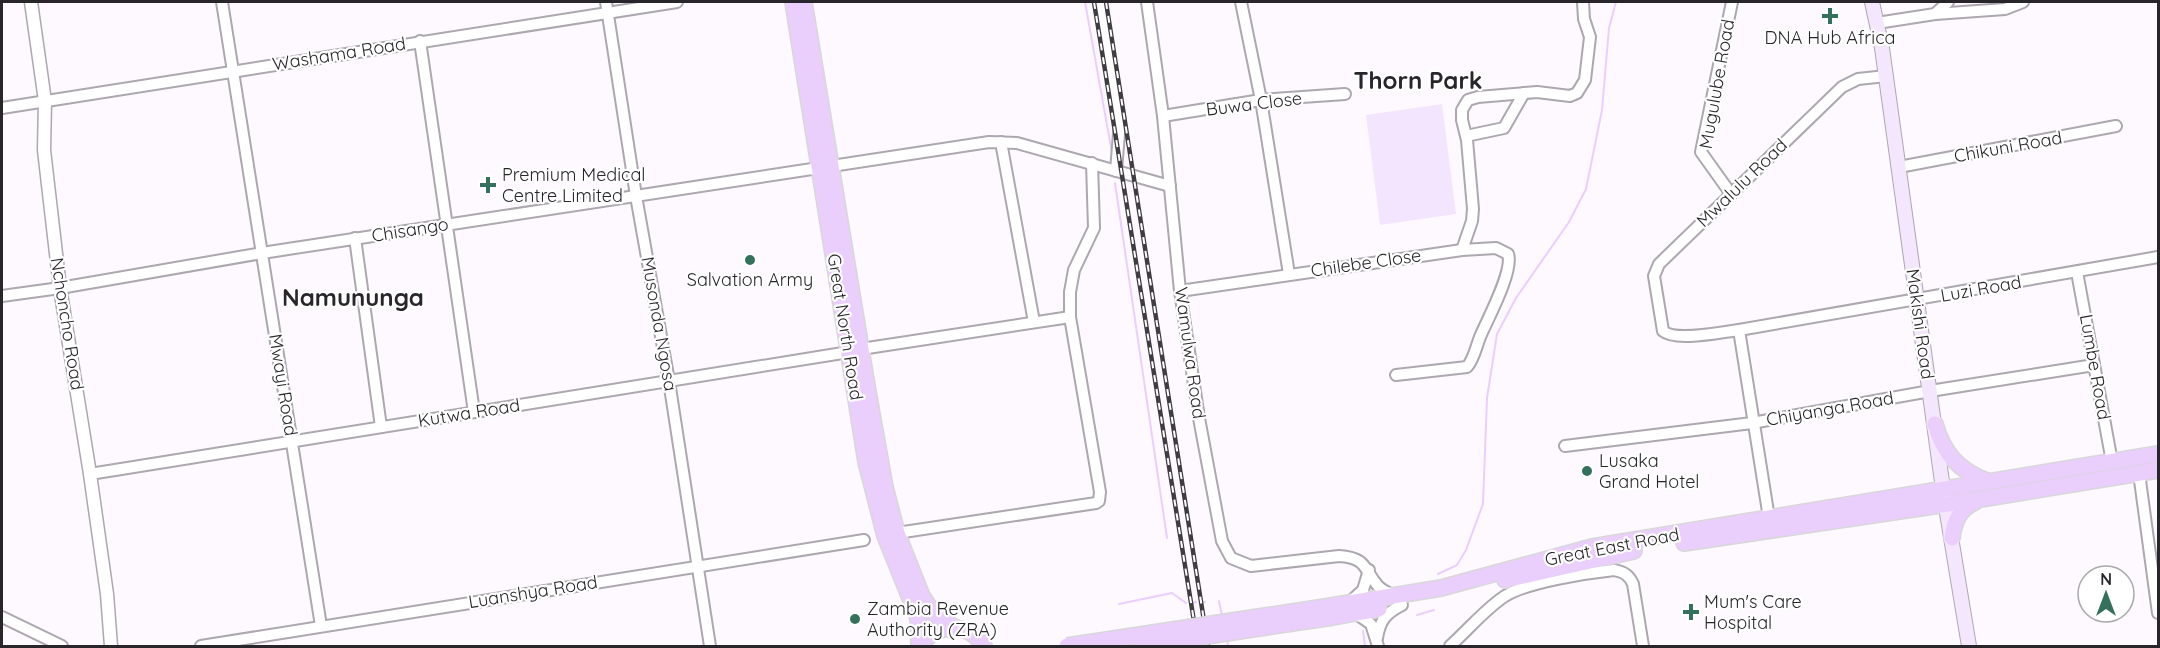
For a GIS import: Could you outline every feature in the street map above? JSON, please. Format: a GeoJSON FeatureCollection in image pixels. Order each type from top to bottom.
{"type":"FeatureCollection","features":[{"type":"Feature","properties":{"kind":"main road","name":"Great North Road"},"geometry":{"type":"LineString","coordinates":[[793,2],[825,166]]}},
{"type":"Feature","properties":{"kind":"main road","name":"Great North Road"},"geometry":{"type":"LineString","coordinates":[[804,2],[825,166],[855,350],[875,505],[893,560],[918,618],[920,646]]}},
{"type":"Feature","properties":{"kind":"main road","name":"Makishi Road"},"geometry":{"type":"LineString","coordinates":[[1872,2],[1886,76],[1916,300],[1969,646]]}},
{"type":"Feature","properties":{"kind":"main road","name":"Great North Road"},"geometry":{"type":"LineString","coordinates":[[855,350],[897,533],[922,596],[933,613],[979,641]]}},
{"type":"Feature","properties":{"kind":"main road"},"geometry":{"type":"LineString","coordinates":[[1935,424],[1945,450],[1953,461],[1975,477],[1988,481]]}},
{"type":"Feature","properties":{"kind":"main road","name":"Great East Road"},"geometry":{"type":"LineString","coordinates":[[1141,646],[1399,601],[1628,552],[1945,497],[1988,481],[2158,454]]}},
{"type":"Feature","properties":{"kind":"main road","name":"Great East Road"},"geometry":{"type":"LineString","coordinates":[[1399,601],[1592,548],[1769,518],[1945,497],[1981,499],[2158,470]]}},
{"type":"Feature","properties":{"kind":"main road"},"geometry":{"type":"LineString","coordinates":[[1952,538],[1957,518],[1971,503],[1981,499]]}},
{"type":"Feature","properties":{"kind":"main road","name":"Great East Road"},"geometry":{"type":"LineString","coordinates":[[1067,646],[1332,611]]}},
{"type":"Feature","properties":{"kind":"main road"},"geometry":{"type":"LineString","coordinates":[[920,646],[932,633],[943,628],[954,627]]}},
{"type":"Feature","properties":{"kind":"main road"},"geometry":{"type":"LineString","coordinates":[[979,641],[991,646]]}},
{"type":"Feature","properties":{"kind":"street","name":"Nchoncho Road"},"geometry":{"type":"LineString","coordinates":[[30,2],[45,101],[44,150],[60,288],[90,474],[107,594],[111,646]]}},
{"type":"Feature","properties":{"kind":"street","name":"Mwayi Road"},"geometry":{"type":"LineString","coordinates":[[222,2],[321,626]]}},
{"type":"Feature","properties":{"kind":"street","name":"Washama Road"},"geometry":{"type":"LineString","coordinates":[[2,108],[420,41],[607,7],[676,2]]}},
{"type":"Feature","properties":{"kind":"street"},"geometry":{"type":"LineString","coordinates":[[798,33],[801,21],[799,2]]}},
{"type":"Feature","properties":{"kind":"street"},"geometry":{"type":"LineString","coordinates":[[1099,2],[1120,121],[1116,171]]}},
{"type":"Feature","properties":{"kind":"street","name":"Wamulwa Road"},"geometry":{"type":"LineString","coordinates":[[1147,2],[1164,116],[1180,291],[1199,418],[1222,541],[1231,558],[1251,566],[1339,556],[1356,559],[1369,570],[1379,587],[1399,601]]}},
{"type":"Feature","properties":{"kind":"street"},"geometry":{"type":"LineString","coordinates":[[1241,2],[1261,100],[1289,274]]}},
{"type":"Feature","properties":{"kind":"street"},"geometry":{"type":"LineString","coordinates":[[1462,250],[1473,215],[1462,115],[1468,100],[1478,97],[1543,92],[1570,96],[1581,90],[1585,80],[1590,37],[1584,19],[1583,2]]}},
{"type":"Feature","properties":{"kind":"street","name":"Mugulube Road"},"geometry":{"type":"LineString","coordinates":[[1731,194],[1701,152],[1732,2]]}},
{"type":"Feature","properties":{"kind":"street"},"geometry":{"type":"LineString","coordinates":[[1935,14],[1948,2]]}},
{"type":"Feature","properties":{"kind":"street"},"geometry":{"type":"LineString","coordinates":[[1877,23],[1935,14],[2004,9],[2023,2]]}},
{"type":"Feature","properties":{"kind":"street","name":"Musonda Ngosa"},"geometry":{"type":"LineString","coordinates":[[607,7],[710,646]]}},
{"type":"Feature","properties":{"kind":"street"},"geometry":{"type":"LineString","coordinates":[[420,41],[474,412]]}},
{"type":"Feature","properties":{"kind":"street","name":"Mwalulu Road"},"geometry":{"type":"LineString","coordinates":[[1663,331],[1654,276],[1656,267],[1842,87],[1858,79],[1886,76]]}},
{"type":"Feature","properties":{"kind":"street","name":"Buwa Close"},"geometry":{"type":"LineString","coordinates":[[1164,116],[1261,100],[1345,93]]}},
{"type":"Feature","properties":{"kind":"street"},"geometry":{"type":"LineString","coordinates":[[1466,136],[1504,128],[1524,93]]}},
{"type":"Feature","properties":{"kind":"street","name":"Chikuni Road"},"geometry":{"type":"LineString","coordinates":[[1899,167],[2116,126]]}},
{"type":"Feature","properties":{"kind":"street"},"geometry":{"type":"LineString","coordinates":[[1001,141],[1034,322]]}},
{"type":"Feature","properties":{"kind":"street","name":"Chisango"},"geometry":{"type":"LineString","coordinates":[[2,296],[355,238],[1001,141],[1017,143],[1170,186]]}},
{"type":"Feature","properties":{"kind":"street"},"geometry":{"type":"LineString","coordinates":[[897,533],[1099,501],[1100,492],[1070,317],[1071,280],[1094,228],[1092,163]]}},
{"type":"Feature","properties":{"kind":"street"},"geometry":{"type":"LineString","coordinates":[[355,238],[381,427]]}},
{"type":"Feature","properties":{"kind":"street","name":"Chilebe Close"},"geometry":{"type":"LineString","coordinates":[[1180,291],[1462,250],[1496,248],[1508,254],[1509,266],[1499,295],[1472,362],[1467,368],[1396,375]]}},
{"type":"Feature","properties":{"kind":"street","name":"Luzi Road"},"geometry":{"type":"LineString","coordinates":[[1663,331],[1669,336],[1677,337],[1739,330],[2158,257]]}},
{"type":"Feature","properties":{"kind":"street","name":"Lumbe Road"},"geometry":{"type":"LineString","coordinates":[[2077,272],[2112,462]]}},
{"type":"Feature","properties":{"kind":"street","name":"Kutwa Road"},"geometry":{"type":"LineString","coordinates":[[90,474],[1070,317]]}},
{"type":"Feature","properties":{"kind":"street"},"geometry":{"type":"LineString","coordinates":[[1739,330],[1752,423],[1769,518]]}},
{"type":"Feature","properties":{"kind":"street","name":"Chiyanga Road"},"geometry":{"type":"LineString","coordinates":[[1565,446],[1752,423],[2094,365]]}},
{"type":"Feature","properties":{"kind":"street"},"geometry":{"type":"LineString","coordinates":[[2139,473],[2158,612]]}},
{"type":"Feature","properties":{"kind":"street","name":"Luanshya Road"},"geometry":{"type":"LineString","coordinates":[[201,646],[864,540]]}},
{"type":"Feature","properties":{"kind":"street"},"geometry":{"type":"LineString","coordinates":[[1369,570],[1363,590],[1351,608],[1371,624],[1378,642]]}},
{"type":"Feature","properties":{"kind":"street"},"geometry":{"type":"LineString","coordinates":[[1450,646],[1508,594],[1545,582],[1614,570],[1629,576],[1633,584],[1643,646]]}},
{"type":"Feature","properties":{"kind":"street"},"geometry":{"type":"LineString","coordinates":[[1378,642],[1379,623],[1399,601]]}},
{"type":"Feature","properties":{"kind":"street"},"geometry":{"type":"LineString","coordinates":[[2,617],[62,646]]}},
{"type":"Feature","properties":{"kind":"shaded area"},"geometry":{"type":"Polygon","coordinates":[[[1442,104],[1456,214],[1380,225],[1366,115],[1442,104]]]}},
{"type":"Feature","properties":{"kind":"waterway"},"geometry":{"type":"LineString","coordinates":[[1085,2],[1112,153]]}},
{"type":"Feature","properties":{"kind":"waterway"},"geometry":{"type":"LineString","coordinates":[[1438,574],[1457,565],[1466,550],[1483,504],[1487,398],[1497,334],[1516,298],[1569,222],[1586,189],[1602,110],[1609,28],[1616,2]]}},
{"type":"Feature","properties":{"kind":"waterway"},"geometry":{"type":"LineString","coordinates":[[1115,183],[1167,538]]}},
{"type":"Feature","properties":{"kind":"waterway"},"geometry":{"type":"LineString","coordinates":[[1119,604],[1172,593],[1186,603]]}},
{"type":"Feature","properties":{"kind":"waterway"},"geometry":{"type":"LineString","coordinates":[[1219,601],[1222,616]]}},
{"type":"Feature","properties":{"kind":"waterway"},"geometry":{"type":"LineString","coordinates":[[1192,603],[1196,602]]}},
{"type":"Feature","properties":{"kind":"waterway"},"geometry":{"type":"LineString","coordinates":[[1417,615],[1434,610]]}},
{"type":"Feature","properties":{"kind":"waterway"},"geometry":{"type":"LineString","coordinates":[[1363,631],[1365,646]]}},
{"type":"Feature","properties":{"kind":"waterway"},"geometry":{"type":"LineString","coordinates":[[1227,639],[1228,646]]}},
{"type":"Feature","properties":{"kind":"railway"},"geometry":{"type":"LineString","coordinates":[[1094,2],[1198,646]]}},
{"type":"Feature","properties":{"kind":"railway"},"geometry":{"type":"LineString","coordinates":[[1106,2],[1208,646]]}},
{"type":"Feature","properties":{"kind":"place","name":"DNA Hub Africa"},"geometry":{"type":"Point","coordinates":[1830,16]}},
{"type":"Feature","properties":{"kind":"place","name":"Premium Medical Centre Limited"},"geometry":{"type":"Point","coordinates":[488,185]}},
{"type":"Feature","properties":{"kind":"place","name":"Salvation Army"},"geometry":{"type":"Point","coordinates":[750,260]}},
{"type":"Feature","properties":{"kind":"place","name":"Lusaka Grand Hotel"},"geometry":{"type":"Point","coordinates":[1587,471]}},
{"type":"Feature","properties":{"kind":"place","name":"Mum's Care Hospital"},"geometry":{"type":"Point","coordinates":[1691,612]}},
{"type":"Feature","properties":{"kind":"place","name":"Zambia Revenue Authority (ZRA)"},"geometry":{"type":"Point","coordinates":[855,619]}},
{"type":"Feature","properties":{"kind":"district","name":"Thorn Park"},"geometry":{"type":"Point","coordinates":[1418,81]}},
{"type":"Feature","properties":{"kind":"district","name":"Namununga"},"geometry":{"type":"Point","coordinates":[353,298]}}]}
